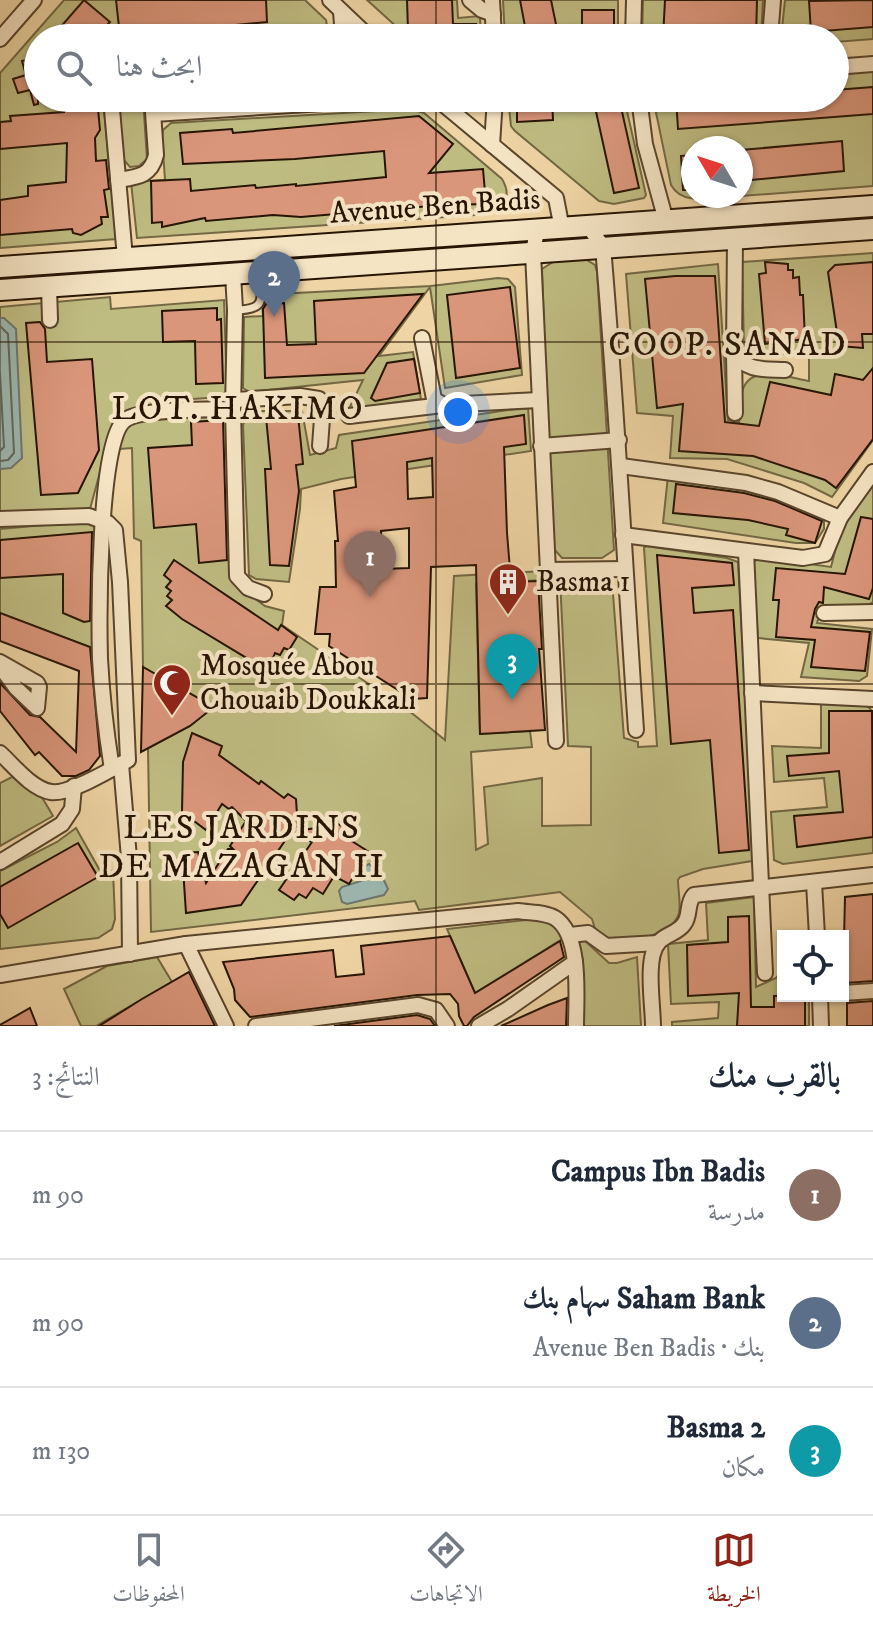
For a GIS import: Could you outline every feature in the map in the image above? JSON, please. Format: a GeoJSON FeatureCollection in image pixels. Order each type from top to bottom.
{"type":"FeatureCollection","features":[{"type":"Feature","properties":{"kind":"main road","name":"Avenue Ben Badis"},"geometry":{"type":"LineString","coordinates":[[0,267],[873,206]]}},
{"type":"Feature","properties":{"kind":"main road","name":"Avenue Ben Badis"},"geometry":{"type":"LineString","coordinates":[[0,290],[873,229]]}},
{"type":"Feature","properties":{"kind":"street"},"geometry":{"type":"LineString","coordinates":[[0,39],[34,0]]}},
{"type":"Feature","properties":{"kind":"street"},"geometry":{"type":"LineString","coordinates":[[470,0],[482,10],[493,7]]}},
{"type":"Feature","properties":{"kind":"street"},"geometry":{"type":"LineString","coordinates":[[633,24],[634,0]]}},
{"type":"Feature","properties":{"kind":"street"},"geometry":{"type":"LineString","coordinates":[[771,24],[773,0]]}},
{"type":"Feature","properties":{"kind":"street"},"geometry":{"type":"LineString","coordinates":[[336,5],[356,24]]}},
{"type":"Feature","properties":{"kind":"street"},"geometry":{"type":"LineString","coordinates":[[849,66],[873,64]]}},
{"type":"Feature","properties":{"kind":"street"},"geometry":{"type":"LineString","coordinates":[[112,112],[125,258]]}},
{"type":"Feature","properties":{"kind":"street"},"geometry":{"type":"LineString","coordinates":[[118,180],[142,176],[151,171],[156,155],[154,114],[182,112]]}},
{"type":"Feature","properties":{"kind":"street"},"geometry":{"type":"LineString","coordinates":[[453,112],[556,198],[562,229]]}},
{"type":"Feature","properties":{"kind":"street"},"geometry":{"type":"LineString","coordinates":[[492,145],[494,112]]}},
{"type":"Feature","properties":{"kind":"street"},"geometry":{"type":"LineString","coordinates":[[641,112],[645,144],[666,221]]}},
{"type":"Feature","properties":{"kind":"street"},"geometry":{"type":"LineString","coordinates":[[589,227],[603,247],[621,466],[636,730]]}},
{"type":"Feature","properties":{"kind":"street"},"geometry":{"type":"LineString","coordinates":[[537,230],[533,253],[556,741]]}},
{"type":"Feature","properties":{"kind":"street"},"geometry":{"type":"LineString","coordinates":[[735,239],[735,413]]}},
{"type":"Feature","properties":{"kind":"street"},"geometry":{"type":"LineString","coordinates":[[233,273],[237,576],[248,588],[264,594]]}},
{"type":"Feature","properties":{"kind":"street"},"geometry":{"type":"LineString","coordinates":[[49,287],[50,320]]}},
{"type":"Feature","properties":{"kind":"street"},"geometry":{"type":"LineString","coordinates":[[422,338],[434,399],[443,405]]}},
{"type":"Feature","properties":{"kind":"street"},"geometry":{"type":"LineString","coordinates":[[734,353],[749,368],[785,370]]}},
{"type":"Feature","properties":{"kind":"street"},"geometry":{"type":"LineString","coordinates":[[130,954],[129,858],[116,766],[104,710],[100,638],[102,520],[114,436],[123,421],[147,413],[300,396],[319,399],[323,405],[320,446]]}},
{"type":"Feature","properties":{"kind":"street"},"geometry":{"type":"LineString","coordinates":[[349,416],[443,405],[539,400]]}},
{"type":"Feature","properties":{"kind":"street"},"geometry":{"type":"LineString","coordinates":[[541,446],[619,440]]}},
{"type":"Feature","properties":{"kind":"street"},"geometry":{"type":"LineString","coordinates":[[621,466],[746,483],[778,492],[840,518]]}},
{"type":"Feature","properties":{"kind":"street"},"geometry":{"type":"LineString","coordinates":[[623,535],[818,558],[825,554],[840,518],[873,472]]}},
{"type":"Feature","properties":{"kind":"street"},"geometry":{"type":"LineString","coordinates":[[0,519],[89,516],[102,520],[115,530],[128,760],[52,793],[6,767],[0,753]]}},
{"type":"Feature","properties":{"kind":"street"},"geometry":{"type":"LineString","coordinates":[[746,551],[765,973]]}},
{"type":"Feature","properties":{"kind":"street"},"geometry":{"type":"LineString","coordinates":[[547,570],[625,569]]}},
{"type":"Feature","properties":{"kind":"street"},"geometry":{"type":"LineString","coordinates":[[100,582],[120,582]]}},
{"type":"Feature","properties":{"kind":"street"},"geometry":{"type":"LineString","coordinates":[[824,613],[873,612]]}},
{"type":"Feature","properties":{"kind":"street"},"geometry":{"type":"LineString","coordinates":[[100,638],[123,635]]}},
{"type":"Feature","properties":{"kind":"street"},"geometry":{"type":"LineString","coordinates":[[752,693],[873,699]]}},
{"type":"Feature","properties":{"kind":"street"},"geometry":{"type":"LineString","coordinates":[[0,862],[62,824],[72,809],[74,786]]}},
{"type":"Feature","properties":{"kind":"street"},"geometry":{"type":"LineString","coordinates":[[570,935],[588,933],[606,946],[658,943],[683,925],[694,895],[873,875]]}},
{"type":"Feature","properties":{"kind":"street"},"geometry":{"type":"LineString","coordinates":[[814,883],[817,930]]}},
{"type":"Feature","properties":{"kind":"street"},"geometry":{"type":"LineString","coordinates":[[0,975],[186,944],[518,911],[556,919],[570,935],[575,962],[576,1026]]}},
{"type":"Feature","properties":{"kind":"street"},"geometry":{"type":"LineString","coordinates":[[653,1026],[651,964],[658,943]]}},
{"type":"Feature","properties":{"kind":"street"},"geometry":{"type":"LineString","coordinates":[[186,944],[226,1026]]}},
{"type":"Feature","properties":{"kind":"street"},"geometry":{"type":"LineString","coordinates":[[479,1026],[575,962]]}},
{"type":"Feature","properties":{"kind":"street"},"geometry":{"type":"LineString","coordinates":[[849,993],[873,991]]}},
{"type":"Feature","properties":{"kind":"street"},"geometry":{"type":"LineString","coordinates":[[820,1002],[821,1026]]}},
{"type":"Feature","properties":{"kind":"street"},"geometry":{"type":"LineString","coordinates":[[256,1026],[418,1005],[436,1010],[447,1026]]}},
{"type":"Feature","properties":{"kind":"street"},"geometry":{"type":"LineString","coordinates":[[508,1009],[509,1026]]}},
{"type":"Feature","properties":{"kind":"lane"},"geometry":{"type":"LineString","coordinates":[[235,310],[252,310],[259,306],[262,298],[260,272]]}},
{"type":"Feature","properties":{"kind":"shaded area"},"geometry":{"type":"Polygon","coordinates":[[[64,0],[305,0],[327,24],[43,24],[64,0]]]}},
{"type":"Feature","properties":{"kind":"shaded area"},"geometry":{"type":"Polygon","coordinates":[[[367,0],[457,0],[458,18],[480,16],[480,24],[394,24],[367,0]]]}},
{"type":"Feature","properties":{"kind":"shaded area"},"geometry":{"type":"Polygon","coordinates":[[[503,0],[618,0],[618,24],[504,24],[503,0]]]}},
{"type":"Feature","properties":{"kind":"shaded area"},"geometry":{"type":"Polygon","coordinates":[[[643,0],[763,0],[762,24],[642,24],[643,0]]]}},
{"type":"Feature","properties":{"kind":"shaded area"},"geometry":{"type":"Polygon","coordinates":[[[785,0],[873,0],[873,39],[849,41],[849,24],[782,24],[785,0]]]}},
{"type":"Feature","properties":{"kind":"shaded area"},"geometry":{"type":"Polygon","coordinates":[[[24,46],[24,112],[104,112],[116,239],[0,248],[0,73],[24,46]]]}},
{"type":"Feature","properties":{"kind":"shaded area"},"geometry":{"type":"Polygon","coordinates":[[[873,70],[873,186],[753,195],[753,136],[681,136],[681,195],[676,192],[671,185],[656,112],[849,112],[849,71],[873,70]]]}},
{"type":"Feature","properties":{"kind":"shaded area"},"geometry":{"type":"Polygon","coordinates":[[[118,112],[144,112],[147,159],[139,166],[130,167],[122,158],[118,112]]]}},
{"type":"Feature","properties":{"kind":"shaded area"},"geometry":{"type":"Polygon","coordinates":[[[360,112],[421,112],[502,179],[506,200],[490,214],[137,238],[131,182],[165,180],[162,137],[163,130],[171,123],[360,112]]]}},
{"type":"Feature","properties":{"kind":"shaded area"},"geometry":{"type":"Polygon","coordinates":[[[510,112],[627,112],[646,195],[614,204],[599,201],[511,126],[510,112]]]}},
{"type":"Feature","properties":{"kind":"shaded area"},"geometry":{"type":"Polygon","coordinates":[[[873,253],[873,440],[832,497],[804,483],[727,459],[670,458],[673,416],[637,413],[626,274],[718,264],[728,420],[739,422],[743,389],[754,376],[772,374],[809,381],[809,350],[760,357],[744,348],[742,262],[873,253]]]}},
{"type":"Feature","properties":{"kind":"shaded area"},"geometry":{"type":"Polygon","coordinates":[[[585,259],[595,265],[597,272],[614,550],[602,558],[562,558],[554,549],[551,537],[542,269],[553,262],[585,259]]]}},
{"type":"Feature","properties":{"kind":"shaded area"},"geometry":{"type":"Polygon","coordinates":[[[508,279],[515,287],[522,375],[445,388],[430,287],[379,356],[413,352],[421,399],[349,409],[363,380],[258,391],[243,388],[244,317],[263,316],[262,304],[277,303],[277,294],[431,286],[508,279]]]}},
{"type":"Feature","properties":{"kind":"shaded area"},"geometry":{"type":"Polygon","coordinates":[[[110,297],[111,309],[224,300],[227,390],[222,397],[178,400],[178,416],[228,417],[243,590],[265,606],[284,611],[282,625],[413,714],[445,740],[454,576],[543,571],[543,580],[476,584],[480,734],[530,731],[532,747],[471,752],[476,850],[488,844],[484,787],[542,778],[542,826],[591,825],[591,747],[568,746],[560,578],[563,574],[601,574],[612,581],[624,738],[638,742],[638,747],[657,746],[644,548],[738,562],[752,861],[703,869],[680,877],[679,913],[675,922],[659,933],[608,943],[596,932],[592,919],[560,892],[419,910],[415,901],[151,932],[148,748],[190,726],[213,707],[143,667],[141,541],[134,538],[132,448],[106,450],[90,509],[0,514],[0,307],[110,297]]]}},
{"type":"Feature","properties":{"kind":"shaded area"},"geometry":{"type":"Polygon","coordinates":[[[528,407],[531,451],[341,479],[301,489],[289,582],[256,579],[249,575],[243,425],[249,411],[302,411],[310,455],[336,448],[339,435],[528,407]]]}},
{"type":"Feature","properties":{"kind":"shaded area"},"geometry":{"type":"Polygon","coordinates":[[[668,476],[748,490],[787,501],[824,517],[824,529],[815,543],[796,543],[663,523],[668,476]]]}},
{"type":"Feature","properties":{"kind":"shaded area"},"geometry":{"type":"Polygon","coordinates":[[[873,477],[873,602],[868,605],[822,607],[817,623],[872,629],[867,676],[859,681],[801,677],[809,643],[758,638],[753,563],[759,557],[831,567],[843,520],[873,477]]]}},
{"type":"Feature","properties":{"kind":"shaded area"},"geometry":{"type":"Polygon","coordinates":[[[88,521],[96,523],[94,649],[0,613],[0,529],[88,521]]]}},
{"type":"Feature","properties":{"kind":"shaded area"},"geometry":{"type":"Polygon","coordinates":[[[821,703],[866,704],[872,711],[873,853],[783,864],[774,860],[771,812],[827,807],[824,778],[774,782],[772,746],[821,748],[821,703]]]}},
{"type":"Feature","properties":{"kind":"shaded area"},"geometry":{"type":"Polygon","coordinates":[[[16,775],[40,794],[53,816],[0,846],[0,783],[16,775]]]}},
{"type":"Feature","properties":{"kind":"shaded area"},"geometry":{"type":"Polygon","coordinates":[[[76,828],[103,876],[113,870],[115,919],[112,929],[98,938],[0,949],[0,871],[57,842],[76,828]]]}},
{"type":"Feature","properties":{"kind":"shaded area"},"geometry":{"type":"Polygon","coordinates":[[[754,897],[756,987],[777,977],[777,1002],[809,1002],[809,1026],[672,1026],[672,1022],[718,1018],[719,1002],[671,1004],[668,944],[708,940],[706,903],[754,897]]]}},
{"type":"Feature","properties":{"kind":"shaded area"},"geometry":{"type":"Polygon","coordinates":[[[547,919],[567,936],[475,993],[447,929],[547,919]]]}},
{"type":"Feature","properties":{"kind":"shaded area"},"geometry":{"type":"Polygon","coordinates":[[[584,940],[609,963],[637,957],[641,1026],[584,1026],[583,961],[579,942],[584,940]]]}},
{"type":"Feature","properties":{"kind":"shaded area"},"geometry":{"type":"Polygon","coordinates":[[[157,957],[172,982],[96,1026],[81,1026],[64,989],[107,966],[157,957]]]}},
{"type":"Feature","properties":{"kind":"water"},"geometry":{"type":"Polygon","coordinates":[[[0,318],[16,329],[22,458],[11,468],[0,469],[0,318]]]}},
{"type":"Feature","properties":{"kind":"water"},"geometry":{"type":"Polygon","coordinates":[[[369,864],[381,874],[388,889],[384,895],[347,904],[342,902],[339,891],[342,887],[361,881],[361,869],[369,864]]]}},
{"type":"Feature","properties":{"kind":"building"},"geometry":{"type":"Polygon","coordinates":[[[84,0],[110,22],[108,24],[63,24],[84,0]]]}},
{"type":"Feature","properties":{"kind":"building"},"geometry":{"type":"Polygon","coordinates":[[[116,0],[266,0],[267,22],[119,24],[116,0]]]}},
{"type":"Feature","properties":{"kind":"building"},"geometry":{"type":"Polygon","coordinates":[[[407,0],[452,0],[453,24],[408,24],[407,0]]]}},
{"type":"Feature","properties":{"kind":"building"},"geometry":{"type":"Polygon","coordinates":[[[520,0],[551,0],[556,24],[525,24],[520,0]]]}},
{"type":"Feature","properties":{"kind":"building"},"geometry":{"type":"Polygon","coordinates":[[[665,0],[757,0],[756,24],[664,24],[665,0]]]}},
{"type":"Feature","properties":{"kind":"building"},"geometry":{"type":"Polygon","coordinates":[[[873,0],[873,27],[849,29],[849,24],[810,24],[809,1],[873,0]]]}},
{"type":"Feature","properties":{"kind":"building"},"geometry":{"type":"Polygon","coordinates":[[[582,10],[614,10],[614,24],[582,24],[582,10]]]}},
{"type":"Feature","properties":{"kind":"building"},"geometry":{"type":"Polygon","coordinates":[[[24,76],[24,92],[18,93],[13,79],[24,76]]]}},
{"type":"Feature","properties":{"kind":"building"},"geometry":{"type":"Polygon","coordinates":[[[873,87],[873,114],[678,129],[677,112],[849,112],[849,89],[873,87]]]}},
{"type":"Feature","properties":{"kind":"building"},"geometry":{"type":"Polygon","coordinates":[[[98,112],[100,130],[95,138],[96,161],[106,160],[109,189],[104,190],[108,217],[101,217],[102,224],[81,235],[73,233],[72,229],[0,235],[0,200],[28,196],[28,186],[66,182],[67,143],[0,149],[0,122],[11,121],[10,116],[98,112]]]}},
{"type":"Feature","properties":{"kind":"building"},"geometry":{"type":"Polygon","coordinates":[[[517,112],[553,112],[553,120],[517,122],[517,112]]]}},
{"type":"Feature","properties":{"kind":"building"},"geometry":{"type":"Polygon","coordinates":[[[596,112],[622,112],[639,188],[614,193],[596,112]]]}},
{"type":"Feature","properties":{"kind":"building"},"geometry":{"type":"Polygon","coordinates":[[[419,116],[453,144],[429,173],[483,169],[486,204],[301,217],[273,215],[206,221],[205,218],[162,227],[162,222],[152,223],[151,181],[190,179],[191,191],[255,185],[256,188],[296,186],[386,177],[384,151],[183,164],[180,133],[232,129],[233,133],[419,116]]]}},
{"type":"Feature","properties":{"kind":"building"},"geometry":{"type":"Polygon","coordinates":[[[842,141],[844,171],[753,180],[753,149],[842,141]]]}},
{"type":"Feature","properties":{"kind":"building"},"geometry":{"type":"Polygon","coordinates":[[[765,262],[788,264],[788,270],[793,270],[793,278],[799,277],[805,339],[765,344],[759,274],[766,273],[765,262]]]}},
{"type":"Feature","properties":{"kind":"building"},"geometry":{"type":"Polygon","coordinates":[[[873,262],[873,334],[862,334],[863,348],[839,346],[828,272],[835,265],[873,262]]]}},
{"type":"Feature","properties":{"kind":"building"},"geometry":{"type":"Polygon","coordinates":[[[715,276],[725,422],[759,426],[770,382],[831,395],[835,374],[863,380],[873,368],[873,439],[836,488],[825,480],[753,456],[679,451],[683,404],[657,408],[645,279],[715,276]]]}},
{"type":"Feature","properties":{"kind":"building"},"geometry":{"type":"Polygon","coordinates":[[[510,287],[520,368],[456,378],[447,295],[510,287]]]}},
{"type":"Feature","properties":{"kind":"building"},"geometry":{"type":"Polygon","coordinates":[[[423,294],[364,373],[265,378],[263,309],[266,304],[284,303],[287,345],[316,344],[314,301],[423,294]]]}},
{"type":"Feature","properties":{"kind":"building"},"geometry":{"type":"Polygon","coordinates":[[[217,308],[217,320],[221,319],[223,383],[196,384],[195,341],[163,342],[162,311],[217,308]]]}},
{"type":"Feature","properties":{"kind":"building"},"geometry":{"type":"Polygon","coordinates":[[[40,322],[45,329],[47,362],[92,359],[99,450],[78,493],[41,495],[26,323],[40,322]]]}},
{"type":"Feature","properties":{"kind":"building"},"geometry":{"type":"Polygon","coordinates":[[[414,359],[420,393],[375,401],[371,398],[387,363],[414,359]]]}},
{"type":"Feature","properties":{"kind":"building"},"geometry":{"type":"Polygon","coordinates":[[[298,415],[303,464],[296,465],[299,491],[289,566],[270,565],[265,469],[271,469],[266,417],[298,415]]]}},
{"type":"Feature","properties":{"kind":"building"},"geometry":{"type":"Polygon","coordinates":[[[524,415],[526,444],[504,447],[507,533],[511,582],[538,581],[545,730],[480,734],[476,565],[431,567],[427,698],[412,699],[329,646],[330,634],[315,634],[320,587],[336,587],[335,541],[338,541],[334,491],[356,487],[352,441],[524,415]],[[432,458],[407,462],[408,499],[433,497],[432,458]],[[409,528],[381,531],[382,569],[409,568],[409,528]]]}},
{"type":"Feature","properties":{"kind":"building"},"geometry":{"type":"Polygon","coordinates":[[[223,420],[227,560],[199,563],[196,524],[154,528],[148,448],[192,445],[191,422],[223,420]]]}},
{"type":"Feature","properties":{"kind":"building"},"geometry":{"type":"Polygon","coordinates":[[[676,484],[744,493],[775,501],[822,521],[815,543],[786,535],[788,529],[748,520],[673,513],[676,484]]]}},
{"type":"Feature","properties":{"kind":"building"},"geometry":{"type":"Polygon","coordinates":[[[861,517],[873,519],[873,588],[869,599],[824,587],[823,603],[819,602],[815,609],[811,627],[870,632],[865,671],[811,667],[815,640],[776,637],[779,600],[773,600],[776,568],[845,574],[861,517]]]}},
{"type":"Feature","properties":{"kind":"building"},"geometry":{"type":"Polygon","coordinates":[[[92,532],[90,621],[84,622],[63,613],[63,574],[0,578],[0,540],[92,532]]]}},
{"type":"Feature","properties":{"kind":"building"},"geometry":{"type":"Polygon","coordinates":[[[657,555],[732,563],[734,585],[692,588],[694,613],[733,610],[749,850],[719,853],[710,740],[671,744],[657,555]]]}},
{"type":"Feature","properties":{"kind":"building"},"geometry":{"type":"Polygon","coordinates":[[[174,560],[278,630],[281,625],[297,637],[289,650],[284,648],[280,655],[275,653],[271,663],[267,660],[263,668],[182,619],[166,606],[172,600],[167,596],[171,591],[166,587],[171,581],[164,575],[174,560]]]}},
{"type":"Feature","properties":{"kind":"building"},"geometry":{"type":"Polygon","coordinates":[[[0,613],[90,647],[100,756],[89,770],[76,776],[62,776],[39,752],[35,755],[0,711],[0,683],[30,715],[40,717],[76,752],[79,671],[0,641],[0,613]]]}},
{"type":"Feature","properties":{"kind":"building","name":"Mosquée Abou Chouaib Doukkali"},"geometry":{"type":"Polygon","coordinates":[[[143,667],[214,707],[190,726],[141,752],[143,667]]]}},
{"type":"Feature","properties":{"kind":"building"},"geometry":{"type":"Polygon","coordinates":[[[829,711],[872,711],[873,837],[797,847],[794,816],[843,812],[839,771],[789,776],[787,756],[829,753],[829,711]]]}},
{"type":"Feature","properties":{"kind":"building"},"geometry":{"type":"Polygon","coordinates":[[[192,733],[222,746],[219,755],[259,784],[261,781],[284,798],[288,794],[296,799],[298,831],[338,824],[345,827],[344,836],[369,852],[349,884],[334,876],[323,894],[313,888],[306,898],[299,894],[294,900],[279,890],[312,842],[291,832],[241,905],[186,913],[182,853],[198,852],[206,883],[228,849],[233,849],[230,846],[246,821],[232,807],[229,809],[222,804],[206,830],[182,812],[183,762],[192,733]]]}},
{"type":"Feature","properties":{"kind":"building"},"geometry":{"type":"Polygon","coordinates":[[[78,843],[98,877],[8,928],[0,914],[0,887],[78,843]]]}},
{"type":"Feature","properties":{"kind":"building"},"geometry":{"type":"Polygon","coordinates":[[[873,894],[873,981],[849,983],[849,930],[844,930],[845,897],[873,894]]]}},
{"type":"Feature","properties":{"kind":"building"},"geometry":{"type":"Polygon","coordinates":[[[749,916],[751,1007],[774,1007],[774,996],[777,996],[777,1002],[805,1002],[805,1026],[737,1026],[739,993],[688,996],[687,945],[728,942],[728,917],[749,916]]]}},
{"type":"Feature","properties":{"kind":"building"},"geometry":{"type":"Polygon","coordinates":[[[450,936],[475,993],[560,941],[564,957],[474,1017],[467,1026],[464,1026],[458,1004],[450,994],[417,995],[250,1017],[235,1000],[223,962],[333,950],[336,977],[364,974],[361,946],[450,936]]]}},
{"type":"Feature","properties":{"kind":"building"},"geometry":{"type":"Polygon","coordinates":[[[189,972],[215,1026],[99,1026],[142,999],[189,972]]]}},
{"type":"Feature","properties":{"kind":"building"},"geometry":{"type":"Polygon","coordinates":[[[567,998],[566,1026],[501,1026],[548,1005],[567,998]]]}},
{"type":"Feature","properties":{"kind":"building"},"geometry":{"type":"Polygon","coordinates":[[[873,1001],[873,1026],[847,1026],[847,1003],[873,1001]]]}},
{"type":"Feature","properties":{"kind":"building"},"geometry":{"type":"Polygon","coordinates":[[[30,1008],[37,1026],[0,1026],[0,1025],[30,1008]]]}},
{"type":"Feature","properties":{"kind":"building"},"geometry":{"type":"Polygon","coordinates":[[[417,1015],[430,1019],[435,1026],[334,1026],[417,1015]]]}},
{"type":"Feature","properties":{"kind":"place","name":"Saham Bank سهام بنك"},"geometry":{"type":"Point","coordinates":[274,317]}},
{"type":"Feature","properties":{"kind":"place","name":"Campus Ibn Badis"},"geometry":{"type":"Point","coordinates":[370,597]}},
{"type":"Feature","properties":{"kind":"place","name":"Basma 1"},"geometry":{"type":"Point","coordinates":[508,616]}},
{"type":"Feature","properties":{"kind":"place","name":"Basma 2"},"geometry":{"type":"Point","coordinates":[512,700]}},
{"type":"Feature","properties":{"kind":"place","name":"Mosquée Abou Chouaib Doukkali"},"geometry":{"type":"Point","coordinates":[172,717]}},
{"type":"Feature","properties":{"kind":"district","name":"COOP. SANAD"},"geometry":{"type":"Point","coordinates":[728,345]}},
{"type":"Feature","properties":{"kind":"district","name":"LOT. HAKIMO"},"geometry":{"type":"Point","coordinates":[238,409]}},
{"type":"Feature","properties":{"kind":"district","name":"LES JARDINS DE MAZAGAN II"},"geometry":{"type":"Point","coordinates":[242,848]}}]}
